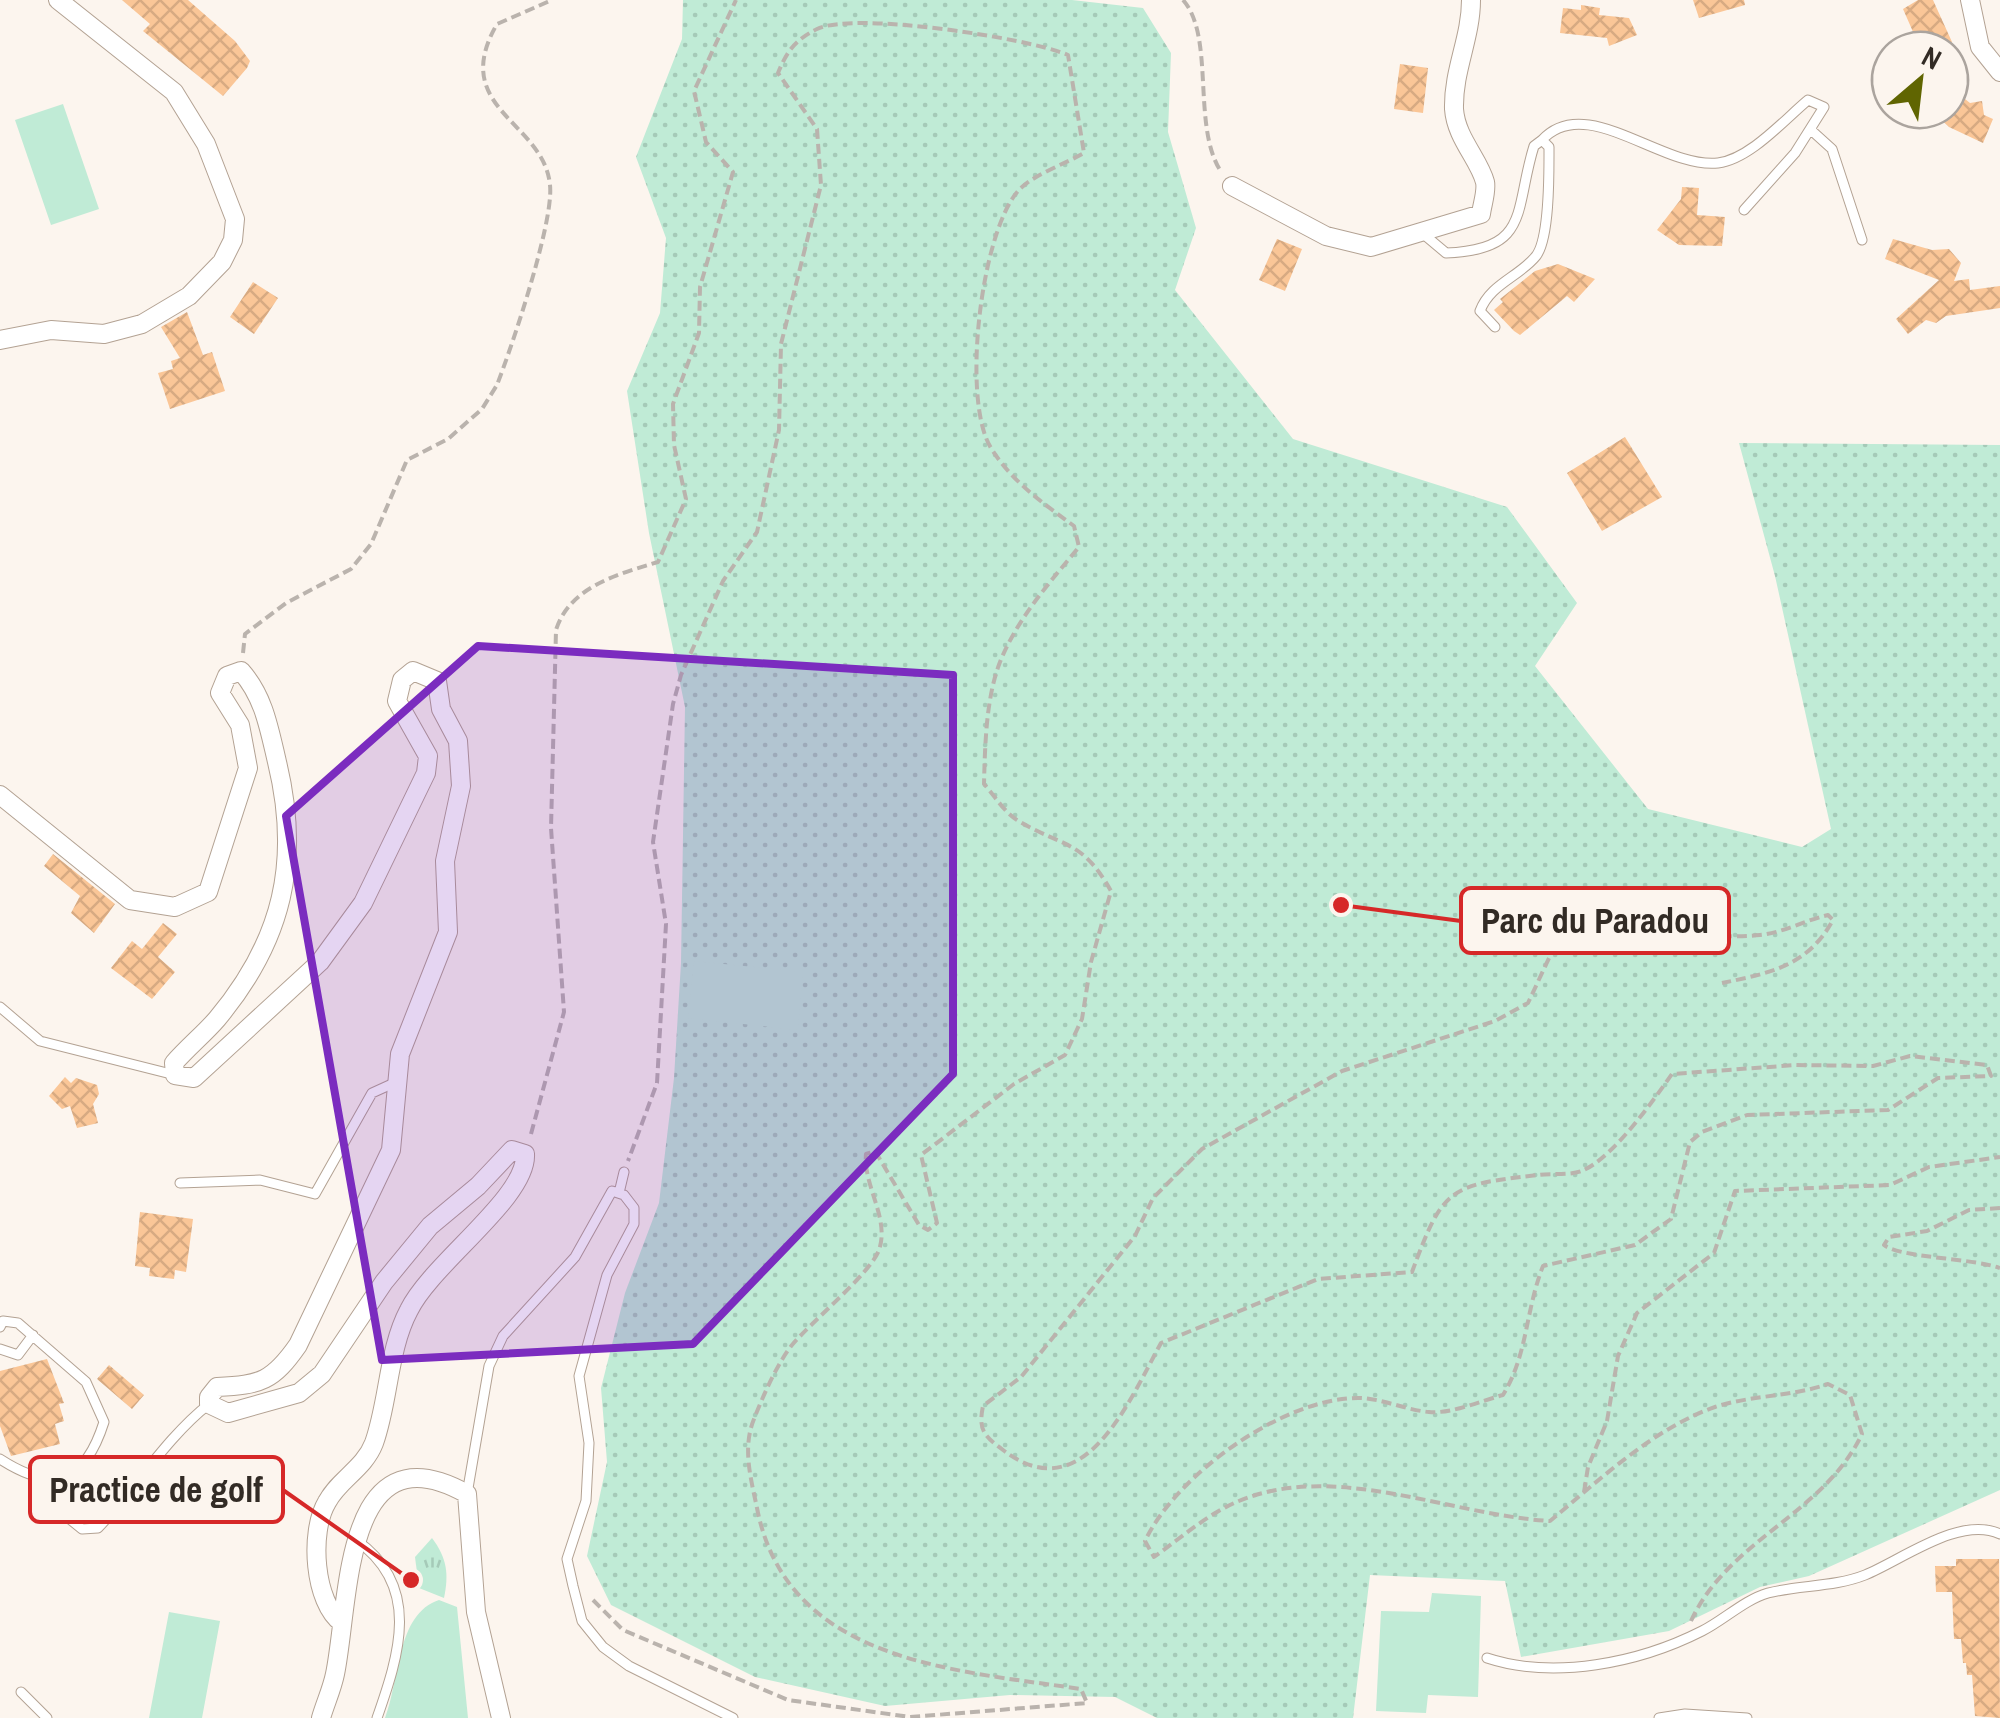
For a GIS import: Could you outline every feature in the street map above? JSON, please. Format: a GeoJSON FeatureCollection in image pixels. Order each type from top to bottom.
{"type":"FeatureCollection","features":[{"type":"Feature","properties":{"kind":"street"},"geometry":{"type":"LineString","coordinates":[[0,340],[51,330],[104,334],[142,324],[189,296],[222,262],[232,240],[235,219],[206,144],[174,92],[58,0]]}},
{"type":"Feature","properties":{"kind":"street"},"geometry":{"type":"LineString","coordinates":[[1232,186],[1326,236],[1371,247],[1419,230],[1468,222],[1481,214],[1485,183],[1470,159],[1455,116],[1454,78],[1472,18],[1472,0]]}},
{"type":"Feature","properties":{"kind":"street"},"geometry":{"type":"LineString","coordinates":[[1970,0],[1980,47],[2000,72]]}},
{"type":"Feature","properties":{"kind":"street"},"geometry":{"type":"LineString","coordinates":[[0,795],[130,900],[175,907],[208,892],[248,768],[240,725],[220,694],[226,676],[241,671],[258,691],[286,796],[288,844],[281,912],[259,956],[217,1019],[174,1062],[175,1076],[194,1078],[215,1063],[320,962],[364,902],[426,773],[428,756],[397,701],[402,680],[414,671],[436,681],[441,708],[458,741],[462,786],[445,861],[448,932],[400,1054],[394,1083],[391,1150],[298,1345],[278,1374],[251,1386],[217,1388],[209,1404],[228,1414],[298,1393],[322,1374],[384,1282],[430,1226],[512,1150],[524,1154],[526,1168],[499,1208],[442,1261],[408,1311],[373,1445],[358,1472],[327,1501],[319,1529],[319,1571],[330,1614],[342,1624]]}},
{"type":"Feature","properties":{"kind":"street"},"geometry":{"type":"LineString","coordinates":[[320,1718],[335,1677],[354,1539],[376,1499],[400,1481],[438,1478],[468,1494],[476,1612],[501,1718]]}},
{"type":"Feature","properties":{"kind":"lane"},"geometry":{"type":"LineString","coordinates":[[1419,230],[1446,253],[1475,252],[1503,241],[1519,222],[1534,146],[1554,126],[1579,122],[1687,159],[1718,163],[1736,156],[1808,100],[1824,107],[1810,130],[1744,210]]}},
{"type":"Feature","properties":{"kind":"lane"},"geometry":{"type":"LineString","coordinates":[[1810,130],[1832,149],[1862,240]]}},
{"type":"Feature","properties":{"kind":"lane"},"geometry":{"type":"LineString","coordinates":[[1495,327],[1480,311],[1486,298],[1538,255],[1543,238],[1550,171],[1549,147],[1542,140]]}},
{"type":"Feature","properties":{"kind":"lane"},"geometry":{"type":"LineString","coordinates":[[0,1007],[40,1042],[175,1076]]}},
{"type":"Feature","properties":{"kind":"lane"},"geometry":{"type":"LineString","coordinates":[[180,1183],[260,1180],[315,1194],[372,1093],[394,1083]]}},
{"type":"Feature","properties":{"kind":"lane"},"geometry":{"type":"LineString","coordinates":[[618,1193],[624,1172]]}},
{"type":"Feature","properties":{"kind":"lane"},"geometry":{"type":"LineString","coordinates":[[468,1494],[490,1366],[503,1336],[575,1257],[603,1202],[612,1192],[618,1193],[634,1208],[634,1224],[607,1275],[578,1376],[590,1443],[586,1502],[567,1559],[572,1586],[582,1621],[603,1647],[629,1666],[732,1718]]}},
{"type":"Feature","properties":{"kind":"lane"},"geometry":{"type":"LineString","coordinates":[[0,1327],[3,1321],[18,1322],[86,1382],[104,1422],[93,1458],[72,1473],[47,1480],[0,1459]]}},
{"type":"Feature","properties":{"kind":"lane"},"geometry":{"type":"LineString","coordinates":[[0,1350],[18,1355],[34,1335]]}},
{"type":"Feature","properties":{"kind":"lane"},"geometry":{"type":"LineString","coordinates":[[47,1480],[45,1499],[82,1529],[98,1528],[140,1484],[183,1425],[209,1404]]}},
{"type":"Feature","properties":{"kind":"lane"},"geometry":{"type":"LineString","coordinates":[[1487,1658],[1545,1671],[1643,1653],[1682,1639],[1764,1594],[1860,1577],[1950,1535],[1990,1529],[2000,1534]]}},
{"type":"Feature","properties":{"kind":"lane"},"geometry":{"type":"LineString","coordinates":[[354,1539],[377,1556],[388,1576],[403,1630],[377,1718]]}},
{"type":"Feature","properties":{"kind":"lane"},"geometry":{"type":"LineString","coordinates":[[21,1692],[48,1718]]}},
{"type":"Feature","properties":{"kind":"lane"},"geometry":{"type":"LineString","coordinates":[[1659,1718],[1685,1714],[1747,1718]]}},
{"type":"Feature","properties":{"kind":"path"},"geometry":{"type":"LineString","coordinates":[[241,671],[245,634],[286,603],[352,569],[370,544],[408,460],[448,439],[482,410],[497,385],[548,216],[550,183],[539,154],[499,113],[486,87],[484,57],[496,24],[552,0]]}},
{"type":"Feature","properties":{"kind":"path"},"geometry":{"type":"LineString","coordinates":[[524,1154],[564,1012],[551,828],[556,630],[562,610],[605,578],[658,562],[686,499],[674,444],[673,404],[699,333],[700,287],[734,172],[706,142],[694,91],[736,0]]}},
{"type":"Feature","properties":{"kind":"path"},"geometry":{"type":"LineString","coordinates":[[1184,0],[1190,8],[1201,66],[1208,151],[1232,186]]}},
{"type":"Feature","properties":{"kind":"path"},"geometry":{"type":"LineString","coordinates":[[572,1586],[623,1630],[788,1700],[910,1717],[1087,1703],[1081,1689],[934,1667],[867,1645],[825,1620],[790,1584],[761,1532],[748,1460],[752,1422],[790,1348],[879,1251],[881,1220],[865,1170],[866,1154],[875,1151],[882,1160],[919,1225],[928,1230],[937,1223],[922,1155],[1014,1084],[1065,1055],[1082,1019],[1091,962],[1111,891],[1094,862],[1065,840],[1014,818],[984,784],[985,744],[1000,662],[1036,598],[1079,548],[1074,526],[1022,488],[988,445],[976,393],[984,274],[1000,215],[1020,187],[1084,152],[1068,55],[1042,44],[913,25],[821,26],[789,46],[778,73],[817,128],[821,185],[781,344],[779,430],[757,532],[723,581],[672,704],[653,842],[666,924],[658,1083],[624,1172]]}},
{"type":"Feature","properties":{"kind":"path"},"geometry":{"type":"LineString","coordinates":[[1682,1639],[1696,1608],[1749,1545],[1799,1512],[1854,1451],[1862,1434],[1850,1395],[1828,1384],[1800,1394],[1714,1407],[1666,1433],[1550,1521],[1505,1518],[1327,1486],[1288,1487],[1220,1510],[1154,1557],[1145,1542],[1156,1518],[1223,1453],[1304,1405],[1361,1398],[1432,1413],[1504,1395],[1520,1366],[1528,1302],[1542,1266],[1635,1245],[1671,1219],[1690,1142],[1702,1132],[1747,1116],[1888,1110],[1938,1078],[1991,1076],[1988,1065],[1910,1056],[1873,1066],[1796,1065],[1672,1074],[1640,1119],[1583,1171],[1493,1180],[1461,1188],[1434,1212],[1412,1272],[1318,1279],[1161,1343],[1122,1418],[1094,1450],[1057,1470],[1024,1467],[984,1436],[980,1425],[983,1406],[1021,1377],[1135,1236],[1153,1198],[1202,1149],[1342,1072],[1425,1040],[1495,1021],[1528,1003],[1550,956],[1566,935],[1599,928],[1655,936],[1762,935],[1828,914],[1833,920],[1820,944],[1785,969],[1722,983]]}},
{"type":"Feature","properties":{"kind":"path"},"geometry":{"type":"LineString","coordinates":[[1584,1492],[1588,1467],[1607,1421],[1618,1356],[1637,1312],[1714,1253],[1735,1191],[1890,1186],[1929,1167],[2000,1157]]}},
{"type":"Feature","properties":{"kind":"path"},"geometry":{"type":"LineString","coordinates":[[2000,1208],[1968,1210],[1927,1231],[1889,1237],[1884,1244],[1892,1251],[1946,1255],[2000,1268]]}},
{"type":"Feature","properties":{"kind":"highlighted area"},"geometry":{"type":"Polygon","coordinates":[[[478,646],[953,675],[953,1074],[693,1344],[382,1360],[286,816],[478,646]]]}},
{"type":"Feature","properties":{"kind":"green space"},"geometry":{"type":"Polygon","coordinates":[[[683,0],[1072,0],[1143,8],[1171,53],[1168,132],[1196,228],[1175,290],[1293,439],[1507,507],[1577,603],[1535,666],[1648,809],[1802,847],[1831,829],[1775,576],[1739,443],[2000,445],[2000,1490],[1809,1576],[1760,1587],[1669,1631],[1521,1657],[1505,1581],[1370,1575],[1353,1718],[1157,1718],[1115,1697],[1010,1695],[885,1706],[755,1677],[611,1605],[587,1556],[607,1462],[601,1388],[625,1293],[659,1203],[674,1078],[681,963],[685,707],[649,533],[627,391],[660,313],[666,238],[636,157],[682,39],[683,0]]]}},
{"type":"Feature","properties":{"kind":"green space"},"geometry":{"type":"Polygon","coordinates":[[[63,104],[99,209],[51,225],[15,120],[63,104]]]}},
{"type":"Feature","properties":{"kind":"green space"},"geometry":{"type":"Polygon","coordinates":[[[694,961],[803,972],[798,1030],[688,1018],[694,961]]]}},
{"type":"Feature","properties":{"kind":"green space"},"geometry":{"type":"Polygon","coordinates":[[[432,1538],[446,1566],[444,1598],[419,1588],[415,1557],[432,1538]]]}},
{"type":"Feature","properties":{"kind":"green space"},"geometry":{"type":"Polygon","coordinates":[[[1432,1593],[1481,1596],[1478,1697],[1428,1695],[1426,1713],[1376,1711],[1381,1611],[1429,1612],[1432,1593]]]}},
{"type":"Feature","properties":{"kind":"green space"},"geometry":{"type":"Polygon","coordinates":[[[439,1600],[457,1607],[468,1718],[385,1718],[407,1634],[425,1608],[439,1600]]]}},
{"type":"Feature","properties":{"kind":"green space"},"geometry":{"type":"Polygon","coordinates":[[[169,1612],[220,1621],[202,1718],[149,1718],[169,1612]]]}},
{"type":"Feature","properties":{"kind":"building"},"geometry":{"type":"Polygon","coordinates":[[[122,0],[188,0],[235,41],[250,61],[247,68],[223,96],[143,31],[150,24],[122,0]]]}},
{"type":"Feature","properties":{"kind":"building"},"geometry":{"type":"Polygon","coordinates":[[[1693,0],[1744,0],[1745,5],[1699,18],[1693,0]]]}},
{"type":"Feature","properties":{"kind":"building"},"geometry":{"type":"Polygon","coordinates":[[[1918,0],[1933,0],[1947,30],[1912,30],[1903,9],[1918,0]]]}},
{"type":"Feature","properties":{"kind":"building"},"geometry":{"type":"Polygon","coordinates":[[[1581,5],[1600,8],[1599,15],[1629,18],[1637,35],[1609,46],[1607,38],[1560,33],[1563,8],[1581,10],[1581,5]]]}},
{"type":"Feature","properties":{"kind":"building"},"geometry":{"type":"Polygon","coordinates":[[[1400,64],[1428,68],[1423,113],[1394,109],[1400,64]]]}},
{"type":"Feature","properties":{"kind":"building"},"geometry":{"type":"Polygon","coordinates":[[[1982,101],[1984,115],[1993,119],[1983,143],[1955,130],[1970,130],[1970,103],[1982,101]]]}},
{"type":"Feature","properties":{"kind":"building"},"geometry":{"type":"Polygon","coordinates":[[[1682,187],[1699,188],[1697,215],[1725,217],[1722,246],[1679,245],[1657,230],[1681,199],[1682,187]]]}},
{"type":"Feature","properties":{"kind":"building"},"geometry":{"type":"Polygon","coordinates":[[[1277,239],[1302,249],[1285,291],[1259,280],[1277,239]]]}},
{"type":"Feature","properties":{"kind":"building"},"geometry":{"type":"Polygon","coordinates":[[[1893,239],[1932,250],[1949,249],[1961,263],[1954,281],[1969,279],[1970,290],[2000,286],[2000,308],[1946,316],[1936,323],[1926,320],[1908,334],[1896,319],[1939,280],[1885,259],[1893,239]]]}},
{"type":"Feature","properties":{"kind":"building"},"geometry":{"type":"Polygon","coordinates":[[[1558,264],[1595,279],[1574,302],[1567,296],[1520,335],[1494,310],[1503,302],[1500,299],[1535,271],[1558,264]]]}},
{"type":"Feature","properties":{"kind":"building"},"geometry":{"type":"Polygon","coordinates":[[[253,282],[278,298],[254,334],[230,317],[253,282]]]}},
{"type":"Feature","properties":{"kind":"building"},"geometry":{"type":"Polygon","coordinates":[[[187,312],[203,355],[212,352],[225,391],[170,409],[158,373],[173,369],[171,361],[180,358],[161,327],[187,312]]]}},
{"type":"Feature","properties":{"kind":"building"},"geometry":{"type":"Polygon","coordinates":[[[1625,437],[1662,497],[1602,531],[1567,473],[1625,437]]]}},
{"type":"Feature","properties":{"kind":"building"},"geometry":{"type":"Polygon","coordinates":[[[53,854],[115,904],[94,933],[71,913],[80,896],[44,866],[53,854]]]}},
{"type":"Feature","properties":{"kind":"building"},"geometry":{"type":"Polygon","coordinates":[[[163,923],[177,934],[158,957],[175,972],[152,999],[111,968],[132,941],[142,949],[163,923]]]}},
{"type":"Feature","properties":{"kind":"building"},"geometry":{"type":"Polygon","coordinates":[[[65,1077],[71,1083],[76,1078],[97,1085],[99,1094],[93,1104],[98,1123],[77,1128],[70,1106],[62,1109],[49,1096],[65,1077]]]}},
{"type":"Feature","properties":{"kind":"building"},"geometry":{"type":"Polygon","coordinates":[[[140,1212],[193,1219],[186,1272],[175,1270],[174,1279],[149,1276],[150,1268],[135,1266],[140,1212]]]}},
{"type":"Feature","properties":{"kind":"building"},"geometry":{"type":"Polygon","coordinates":[[[47,1359],[64,1403],[59,1404],[64,1421],[55,1424],[60,1444],[11,1456],[0,1426],[0,1371],[47,1359]]]}},
{"type":"Feature","properties":{"kind":"building"},"geometry":{"type":"Polygon","coordinates":[[[109,1365],[144,1395],[132,1409],[97,1379],[109,1365]]]}},
{"type":"Feature","properties":{"kind":"building"},"geometry":{"type":"Polygon","coordinates":[[[1956,1559],[1999,1559],[2000,1718],[1975,1716],[1972,1675],[1967,1675],[1963,1663],[1961,1639],[1954,1639],[1952,1592],[1936,1592],[1935,1566],[1956,1566],[1956,1559]]]}},
{"type":"Feature","properties":{"kind":"place","name":"Parc du Paradou"},"geometry":{"type":"Point","coordinates":[1341,905]}},
{"type":"Feature","properties":{"kind":"place","name":"Practice de golf"},"geometry":{"type":"Point","coordinates":[411,1580]}}]}
